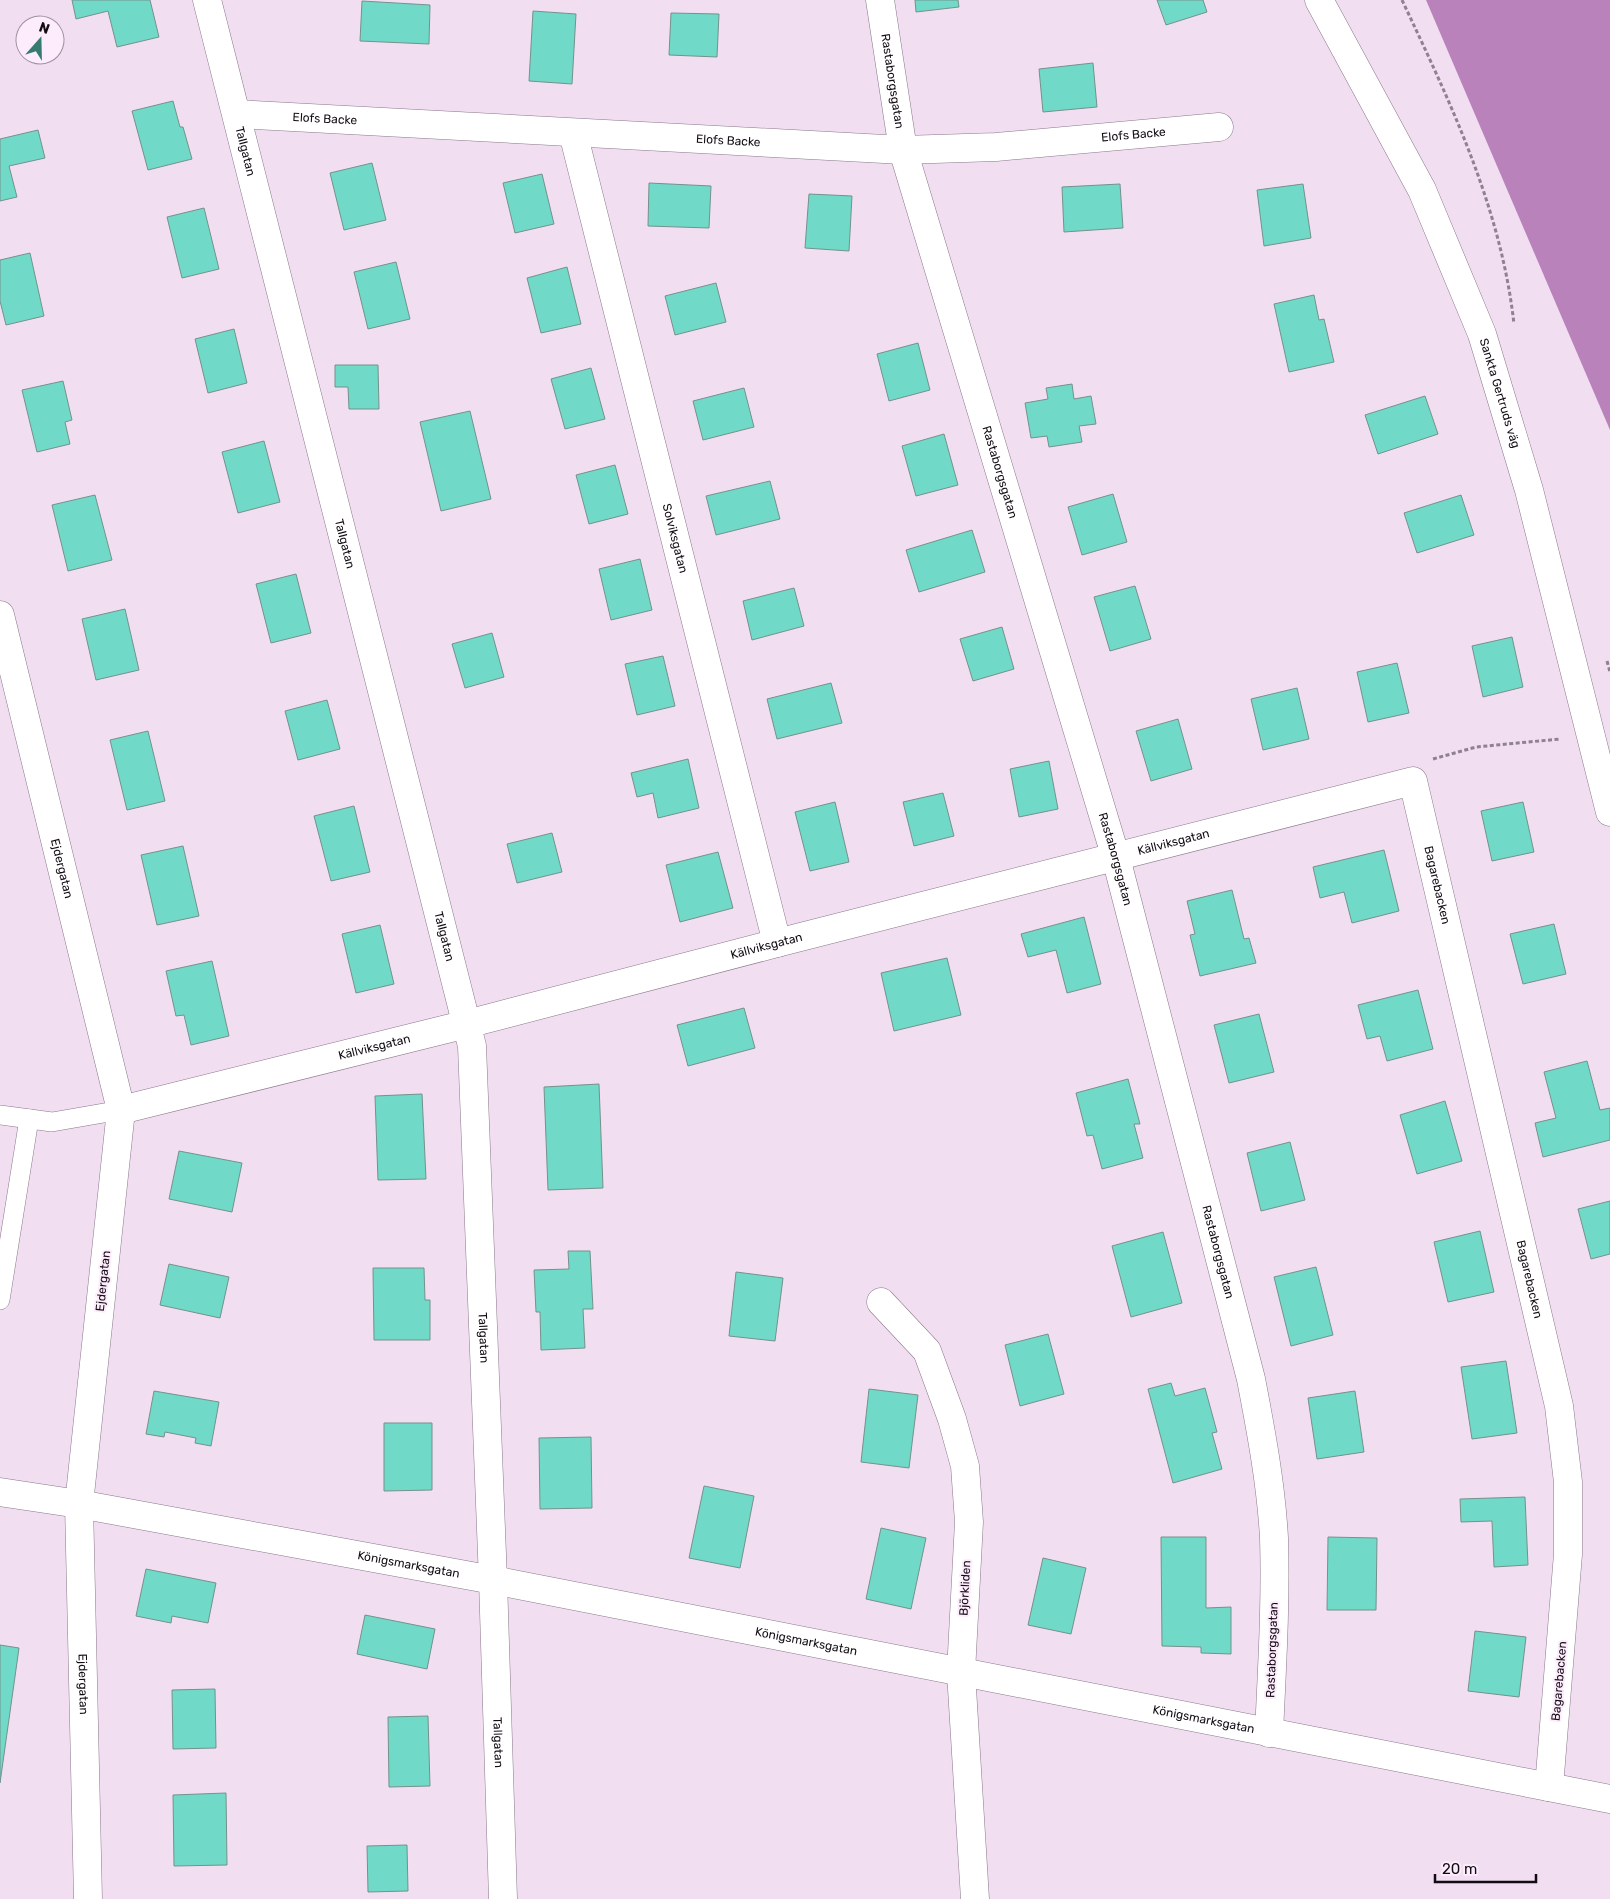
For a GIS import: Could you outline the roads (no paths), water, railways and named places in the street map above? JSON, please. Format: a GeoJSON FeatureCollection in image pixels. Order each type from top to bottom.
{"type":"FeatureCollection","features":[{"type":"Feature","properties":{"kind":"street","name":"Tallgatan"},"geometry":{"type":"LineString","coordinates":[[207,0],[466,1024],[472,1056],[493,1580],[503,1899]]}},
{"type":"Feature","properties":{"kind":"street","name":"Rastaborgsgatan"},"geometry":{"type":"LineString","coordinates":[[880,0],[904,150],[1116,858],[1251,1379],[1266,1460],[1274,1538],[1269,1733]]}},
{"type":"Feature","properties":{"kind":"street","name":"Sankta Gertruds väg"},"geometry":{"type":"LineString","coordinates":[[1319,0],[1422,190],[1482,334],[1529,490],[1610,812]]}},
{"type":"Feature","properties":{"kind":"street","name":"Elofs Backe"},"geometry":{"type":"LineString","coordinates":[[237,114],[904,150],[996,147],[1219,127]]}},
{"type":"Feature","properties":{"kind":"street","name":"Solviksgatan"},"geometry":{"type":"LineString","coordinates":[[573,132],[777,942]]}},
{"type":"Feature","properties":{"kind":"street","name":"Ejdergatan"},"geometry":{"type":"LineString","coordinates":[[0,615],[7,678],[121,1110],[80,1504],[88,1899]]}},
{"type":"Feature","properties":{"kind":"street","name":"Källviksgatan"},"geometry":{"type":"LineString","coordinates":[[121,1110],[466,1024],[777,942],[1116,858],[1413,781]]}},
{"type":"Feature","properties":{"kind":"street","name":"Bagarebacken"},"geometry":{"type":"LineString","coordinates":[[1413,781],[1559,1406],[1568,1482],[1568,1554],[1549,1787]]}},
{"type":"Feature","properties":{"kind":"street","name":"Björkliden"},"geometry":{"type":"LineString","coordinates":[[881,1302],[927,1351],[952,1419],[965,1466],[969,1522],[961,1672],[975,1899]]}},
{"type":"Feature","properties":{"kind":"street","name":"Königsmarksgatan"},"geometry":{"type":"LineString","coordinates":[[0,1492],[80,1504],[493,1580],[1610,1799]]}},
{"type":"Feature","properties":{"kind":"lane"},"geometry":{"type":"LineString","coordinates":[[0,1115],[52,1122],[121,1110]]}},
{"type":"Feature","properties":{"kind":"lane"},"geometry":{"type":"LineString","coordinates":[[0,1300],[29,1119]]}}]}
